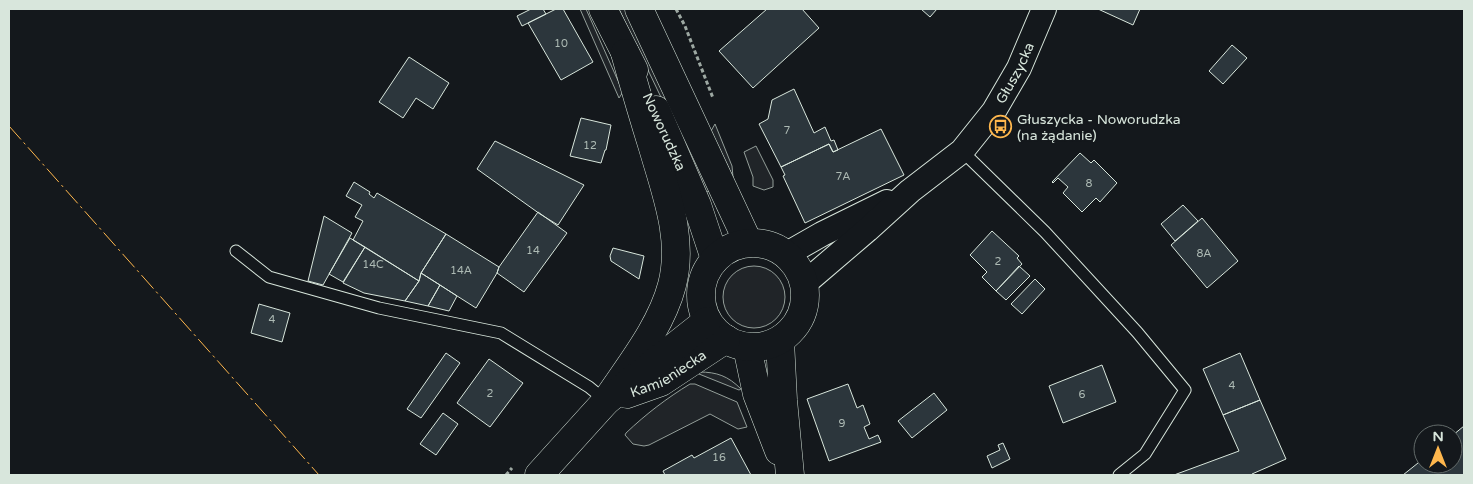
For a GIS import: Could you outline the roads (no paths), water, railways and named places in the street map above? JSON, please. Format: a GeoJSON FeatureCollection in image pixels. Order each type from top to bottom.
{"type":"FeatureCollection","features":[{"type":"Feature","properties":{"kind":"main road","name":"Noworudzka"},"geometry":{"type":"LineString","coordinates":[[603,9],[662,120],[697,204],[715,259]]}},
{"type":"Feature","properties":{"kind":"main road"},"geometry":{"type":"LineString","coordinates":[[640,9],[748,242]]}},
{"type":"Feature","properties":{"kind":"main road"},"geometry":{"type":"LineString","coordinates":[[606,401],[654,328],[662,312],[672,285],[677,249],[671,210],[625,53]]}},
{"type":"Feature","properties":{"kind":"main road"},"geometry":{"type":"LineString","coordinates":[[727,336],[764,346],[780,340],[793,330],[802,316],[806,300],[805,283],[798,267],[787,254],[776,247],[762,243],[748,242],[736,245],[724,251],[715,259],[706,273],[701,289],[702,305],[727,336],[757,394],[790,475]]}},
{"type":"Feature","properties":{"kind":"main road","name":"Kamieniecka"},"geometry":{"type":"LineString","coordinates":[[528,469],[606,401],[661,382],[727,336]]}},
{"type":"Feature","properties":{"kind":"main road"},"geometry":{"type":"LineString","coordinates":[[780,340],[790,475]]}},
{"type":"Feature","properties":{"kind":"street","name":"Głuszycka"},"geometry":{"type":"LineString","coordinates":[[805,283],[910,191],[962,151],[994,111],[1019,68],[1044,9]]}},
{"type":"Feature","properties":{"kind":"street","name":"Głuszycka"},"geometry":{"type":"LineString","coordinates":[[787,254],[822,234],[910,191]]}},
{"type":"Feature","properties":{"kind":"lane"},"geometry":{"type":"LineString","coordinates":[[962,151],[1045,232],[1137,332],[1185,390],[1145,454],[1119,475]]}},
{"type":"Feature","properties":{"kind":"lane"},"geometry":{"type":"LineString","coordinates":[[236,251],[269,277],[379,308],[501,333],[589,387],[606,401]]}},
{"type":"Feature","properties":{"kind":"place","name":"Głuszycka - Noworudzka (na żądanie)"},"geometry":{"type":"Point","coordinates":[1001,127]}}]}
